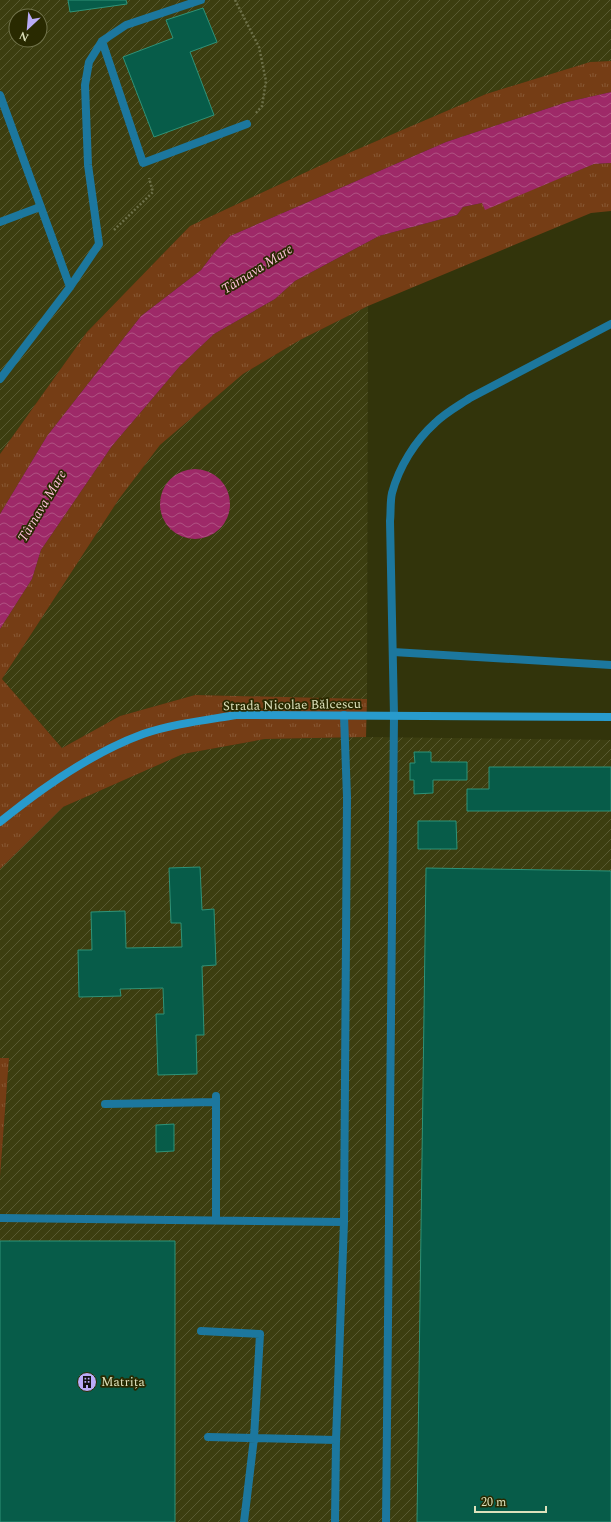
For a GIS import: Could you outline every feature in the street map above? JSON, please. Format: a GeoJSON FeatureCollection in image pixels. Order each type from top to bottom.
{"type":"FeatureCollection","features":[{"type":"Feature","properties":{"kind":"main road","name":"Strada Nicolae Bălcescu"},"geometry":{"type":"LineString","coordinates":[[0,822],[71,770],[101,753],[144,734],[196,721],[236,715],[611,717]]}},
{"type":"Feature","properties":{"kind":"lane"},"geometry":{"type":"LineString","coordinates":[[0,379],[70,287],[99,244],[88,165],[86,85],[90,62],[102,41],[126,25],[202,0]]}},
{"type":"Feature","properties":{"kind":"lane"},"geometry":{"type":"LineString","coordinates":[[102,41],[143,163],[247,124]]}},
{"type":"Feature","properties":{"kind":"lane"},"geometry":{"type":"LineString","coordinates":[[0,95],[70,287]]}},
{"type":"Feature","properties":{"kind":"lane"},"geometry":{"type":"LineString","coordinates":[[0,222],[40,207]]}},
{"type":"Feature","properties":{"kind":"lane"},"geometry":{"type":"LineString","coordinates":[[386,1522],[394,716],[390,514],[392,495],[398,476],[406,459],[419,440],[434,423],[449,411],[470,398],[611,324]]}},
{"type":"Feature","properties":{"kind":"lane"},"geometry":{"type":"LineString","coordinates":[[393,652],[611,664]]}},
{"type":"Feature","properties":{"kind":"lane"},"geometry":{"type":"LineString","coordinates":[[334,1522],[344,1222],[347,804],[344,715]]}},
{"type":"Feature","properties":{"kind":"lane"},"geometry":{"type":"LineString","coordinates":[[105,1104],[216,1099],[216,1220]]}},
{"type":"Feature","properties":{"kind":"lane"},"geometry":{"type":"LineString","coordinates":[[0,1218],[344,1222]]}},
{"type":"Feature","properties":{"kind":"lane"},"geometry":{"type":"LineString","coordinates":[[201,1331],[260,1334],[254,1438],[244,1522]]}},
{"type":"Feature","properties":{"kind":"lane"},"geometry":{"type":"LineString","coordinates":[[208,1437],[336,1440]]}},
{"type":"Feature","properties":{"kind":"path"},"geometry":{"type":"LineString","coordinates":[[235,0],[259,47],[266,81],[262,106],[247,124]]}},
{"type":"Feature","properties":{"kind":"path"},"geometry":{"type":"LineString","coordinates":[[99,244],[153,192],[143,163]]}},
{"type":"Feature","properties":{"kind":"shaded area"},"geometry":{"type":"Polygon","coordinates":[[[0,0],[611,0],[611,61],[590,62],[486,94],[330,161],[190,226],[87,332],[0,454],[0,0]]]}},
{"type":"Feature","properties":{"kind":"shaded area"},"geometry":{"type":"Polygon","coordinates":[[[368,306],[367,699],[195,695],[120,716],[62,748],[2,679],[119,499],[160,445],[243,374],[300,340],[368,306]]]}},
{"type":"Feature","properties":{"kind":"shaded area","name":"Matrița"},"geometry":{"type":"Polygon","coordinates":[[[366,737],[611,740],[611,1522],[0,1522],[0,1177],[9,1058],[0,1058],[0,869],[63,807],[183,754],[265,739],[366,737]]]}},
{"type":"Feature","properties":{"kind":"green space"},"geometry":{"type":"Polygon","coordinates":[[[611,61],[611,92],[567,102],[446,142],[230,236],[201,270],[141,316],[47,436],[0,514],[0,454],[87,332],[190,226],[330,161],[486,94],[590,62],[611,61]]]}},
{"type":"Feature","properties":{"kind":"green space"},"geometry":{"type":"Polygon","coordinates":[[[611,163],[611,211],[591,213],[368,306],[300,340],[243,374],[160,445],[119,499],[2,679],[62,748],[120,716],[195,695],[367,699],[366,737],[265,739],[183,754],[63,807],[0,869],[0,629],[32,579],[41,550],[112,446],[180,366],[214,334],[275,299],[295,281],[379,236],[457,215],[463,207],[482,203],[485,209],[594,164],[611,163]]]}},
{"type":"Feature","properties":{"kind":"green space"},"geometry":{"type":"Polygon","coordinates":[[[0,1058],[9,1058],[0,1177],[0,1058]]]}},
{"type":"Feature","properties":{"kind":"water","name":"Târnava Mare"},"geometry":{"type":"Polygon","coordinates":[[[611,92],[611,163],[594,164],[485,210],[482,203],[463,207],[457,215],[379,236],[295,281],[275,299],[214,334],[180,366],[112,446],[41,550],[32,579],[0,629],[0,514],[47,436],[141,316],[201,270],[230,236],[446,142],[567,102],[611,92]]]}},
{"type":"Feature","properties":{"kind":"water"},"geometry":{"type":"Polygon","coordinates":[[[195,469],[208,472],[220,479],[227,491],[230,504],[227,517],[220,529],[208,536],[195,539],[182,536],[170,529],[163,517],[160,504],[163,491],[170,479],[182,472],[195,469]]]}},
{"type":"Feature","properties":{"kind":"building"},"geometry":{"type":"Polygon","coordinates":[[[68,0],[126,0],[127,4],[70,12],[68,0]]]}},
{"type":"Feature","properties":{"kind":"building"},"geometry":{"type":"Polygon","coordinates":[[[203,8],[217,42],[190,52],[214,115],[154,137],[123,57],[173,38],[166,20],[203,8]]]}},
{"type":"Feature","properties":{"kind":"building"},"geometry":{"type":"Polygon","coordinates":[[[414,752],[431,752],[431,762],[467,762],[467,780],[433,780],[433,793],[414,794],[414,780],[410,780],[410,763],[415,763],[414,752]]]}},
{"type":"Feature","properties":{"kind":"building"},"geometry":{"type":"Polygon","coordinates":[[[489,767],[611,767],[611,811],[467,811],[467,789],[489,789],[489,767]]]}},
{"type":"Feature","properties":{"kind":"building"},"geometry":{"type":"Polygon","coordinates":[[[418,821],[456,821],[457,849],[418,849],[418,821]]]}},
{"type":"Feature","properties":{"kind":"building"},"geometry":{"type":"Polygon","coordinates":[[[200,867],[202,910],[214,909],[216,965],[202,966],[204,1035],[196,1035],[197,1074],[158,1075],[156,1014],[164,1014],[163,988],[120,989],[121,996],[79,997],[78,950],[92,950],[91,912],[125,911],[126,948],[182,947],[181,923],[171,923],[169,868],[200,867]]]}},
{"type":"Feature","properties":{"kind":"building"},"geometry":{"type":"Polygon","coordinates":[[[426,868],[611,871],[611,1522],[417,1522],[426,868]]]}},
{"type":"Feature","properties":{"kind":"building"},"geometry":{"type":"Polygon","coordinates":[[[174,1124],[174,1151],[156,1152],[156,1125],[174,1124]]]}},
{"type":"Feature","properties":{"kind":"building","name":"Matrița"},"geometry":{"type":"Polygon","coordinates":[[[0,1241],[175,1241],[175,1522],[0,1522],[0,1241]]]}},
{"type":"Feature","properties":{"kind":"place","name":"Matrița"},"geometry":{"type":"Point","coordinates":[87,1382]}}]}
